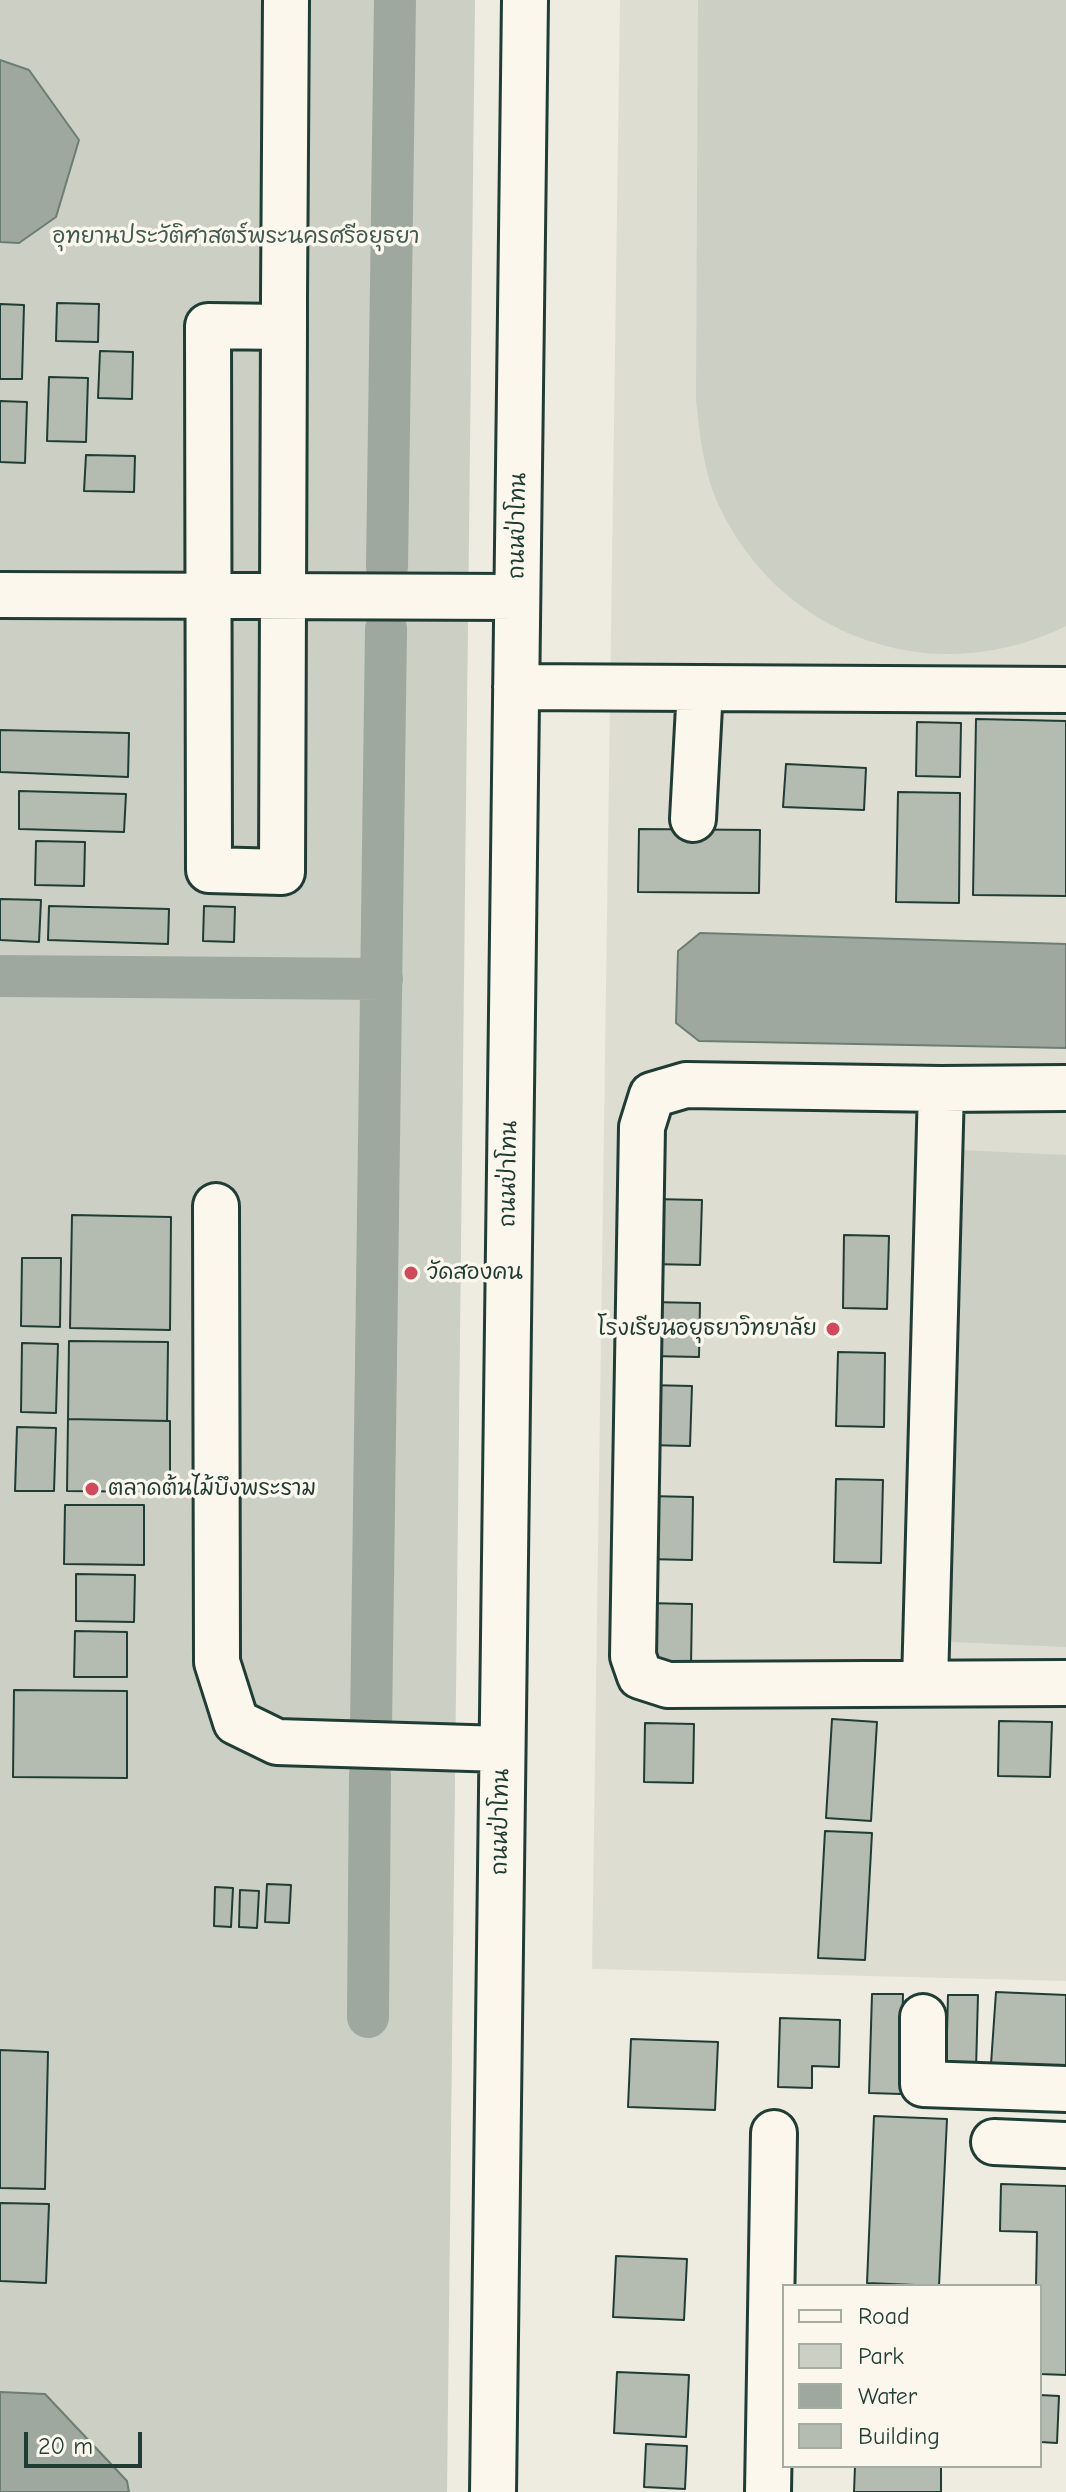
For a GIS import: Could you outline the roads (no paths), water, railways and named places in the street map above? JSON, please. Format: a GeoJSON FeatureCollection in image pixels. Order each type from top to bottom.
{"type":"FeatureCollection","features":[{"type":"Feature","properties":{"kind":"street"},"geometry":{"type":"LineString","coordinates":[[284,327],[208,326],[209,870],[282,872],[286,0]]}},
{"type":"Feature","properties":{"kind":"street","name":"ถนนป่าโทน"},"geometry":{"type":"LineString","coordinates":[[493,2492],[525,0]]}},
{"type":"Feature","properties":{"kind":"street"},"geometry":{"type":"LineString","coordinates":[[0,595],[517,597]]}},
{"type":"Feature","properties":{"kind":"street"},"geometry":{"type":"LineString","coordinates":[[516,687],[1066,690]]}},
{"type":"Feature","properties":{"kind":"street"},"geometry":{"type":"LineString","coordinates":[[693,819],[700,688]]}},
{"type":"Feature","properties":{"kind":"street"},"geometry":{"type":"LineString","coordinates":[[1066,1088],[686,1085],[652,1095],[642,1127],[633,1656],[640,1676],[668,1685],[1066,1683]]}},
{"type":"Feature","properties":{"kind":"street"},"geometry":{"type":"LineString","coordinates":[[925,1683],[941,1089]]}},
{"type":"Feature","properties":{"kind":"street"},"geometry":{"type":"LineString","coordinates":[[216,1206],[217,1662],[236,1722],[277,1742],[502,1749]]}},
{"type":"Feature","properties":{"kind":"street"},"geometry":{"type":"LineString","coordinates":[[923,2017],[923,2084],[1066,2089]]}},
{"type":"Feature","properties":{"kind":"street"},"geometry":{"type":"LineString","coordinates":[[768,2492],[774,2133]]}},
{"type":"Feature","properties":{"kind":"street"},"geometry":{"type":"LineString","coordinates":[[994,2142],[1066,2145]]}},
{"type":"Feature","properties":{"kind":"water"},"geometry":{"type":"Polygon","coordinates":[[[0,60],[29,70],[79,140],[56,217],[19,243],[0,242],[0,60]]]}},
{"type":"Feature","properties":{"kind":"water"},"geometry":{"type":"Polygon","coordinates":[[[700,933],[1066,944],[1066,1048],[699,1041],[676,1023],[678,951],[700,933]]]}},
{"type":"Feature","properties":{"kind":"water"},"geometry":{"type":"Polygon","coordinates":[[[0,2392],[45,2394],[127,2481],[129,2492],[0,2492],[0,2392]]]}},
{"type":"Feature","properties":{"kind":"waterway"},"geometry":{"type":"LineString","coordinates":[[387,567],[395,0]]}},
{"type":"Feature","properties":{"kind":"waterway"},"geometry":{"type":"LineString","coordinates":[[371,1725],[386,629]]}},
{"type":"Feature","properties":{"kind":"waterway"},"geometry":{"type":"LineString","coordinates":[[0,976],[382,979]]}},
{"type":"Feature","properties":{"kind":"waterway"},"geometry":{"type":"LineString","coordinates":[[368,2017],[370,1775]]}},
{"type":"Feature","properties":{"kind":"place","name":"วัดสองคน"},"geometry":{"type":"Point","coordinates":[411,1273]}},
{"type":"Feature","properties":{"kind":"place","name":"โรงเรียนอยุธยาวิทยาลัย"},"geometry":{"type":"Point","coordinates":[833,1329]}},
{"type":"Feature","properties":{"kind":"place","name":"ตลาดต้นไม้บึงพระราม"},"geometry":{"type":"Point","coordinates":[92,1489]}},
{"type":"Feature","properties":{"kind":"park label","name":"อุทยานประวัติศาสตร์พระนครศรีอยุธยา"},"geometry":{"type":"Point","coordinates":[236,237]}}]}
